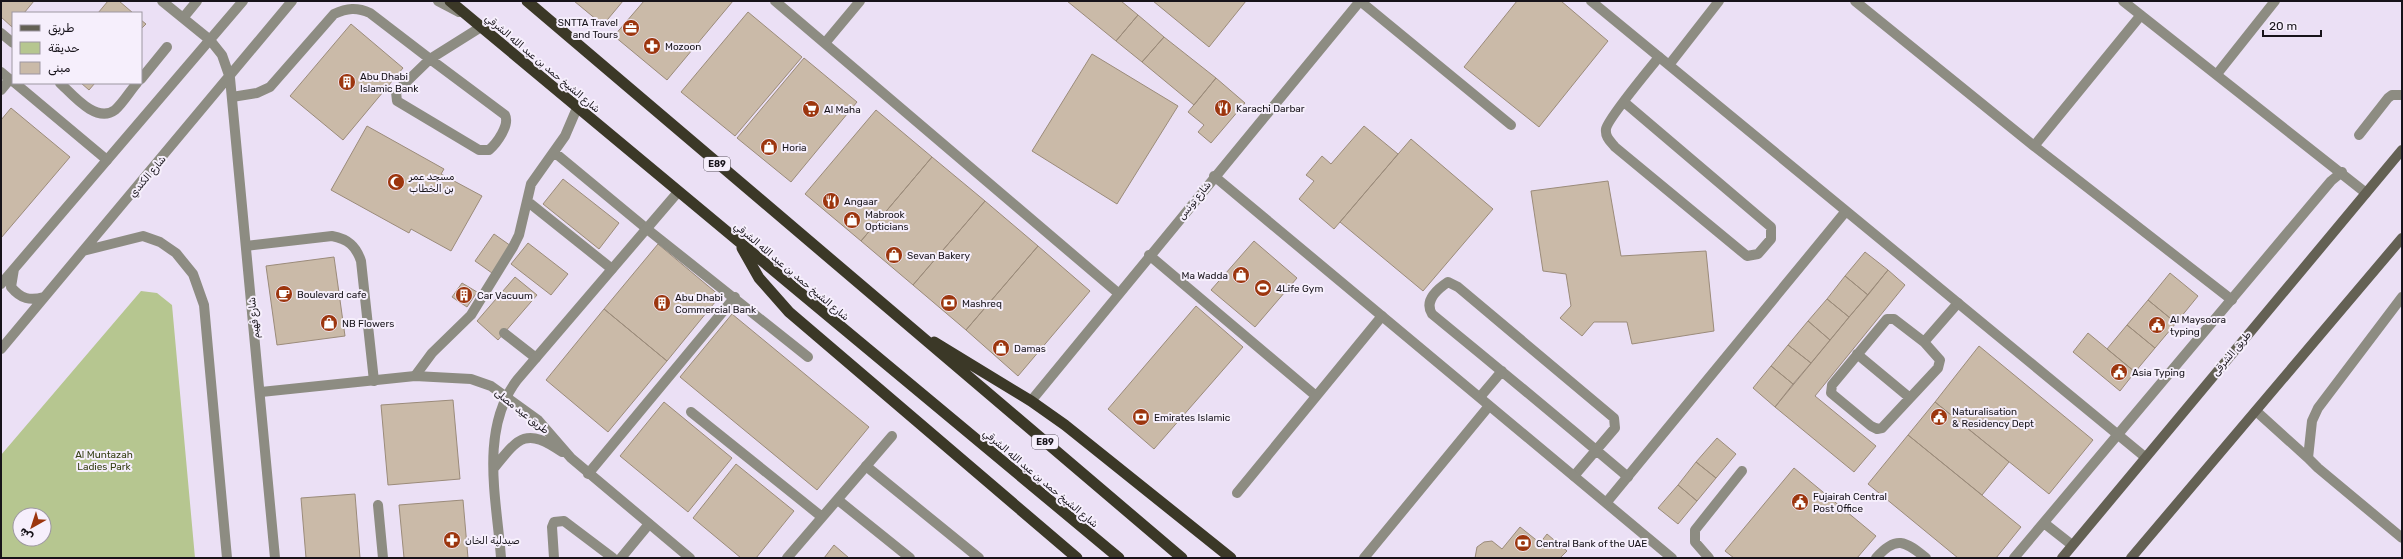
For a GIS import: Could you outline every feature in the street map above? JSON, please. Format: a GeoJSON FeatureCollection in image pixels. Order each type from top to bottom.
{"type":"FeatureCollection","features":[{"type":"Feature","properties":{"kind":"highway","name":"شارع الشيخ حمد بن عبد الله الشرقي"},"geometry":{"type":"LineString","coordinates":[[450,1],[741,245],[1119,558]]}},
{"type":"Feature","properties":{"kind":"highway","name":"E89"},"geometry":{"type":"LineString","coordinates":[[526,1],[908,327],[1182,558]]}},
{"type":"Feature","properties":{"kind":"highway"},"geometry":{"type":"LineString","coordinates":[[741,245],[759,278],[789,312],[1078,558]]}},
{"type":"Feature","properties":{"kind":"highway"},"geometry":{"type":"LineString","coordinates":[[908,327],[1031,401],[1093,446],[1231,558]]}},
{"type":"Feature","properties":{"kind":"main road","name":"طريق الشرقى"},"geometry":{"type":"LineString","coordinates":[[2062,558],[2145,456],[2402,150]]}},
{"type":"Feature","properties":{"kind":"main road"},"geometry":{"type":"LineString","coordinates":[[2131,558],[2402,238]]}},
{"type":"Feature","properties":{"kind":"street","name":"شارع فهيم"},"geometry":{"type":"LineString","coordinates":[[162,1],[210,40],[222,55],[230,78],[261,392],[275,558]]}},
{"type":"Feature","properties":{"kind":"street"},"geometry":{"type":"LineString","coordinates":[[183,18],[198,1]]}},
{"type":"Feature","properties":{"kind":"street"},"geometry":{"type":"LineString","coordinates":[[1,284],[92,180],[107,160],[243,1]]}},
{"type":"Feature","properties":{"kind":"street","name":"شارع الكندي"},"geometry":{"type":"LineString","coordinates":[[1,349],[230,78],[292,1]]}},
{"type":"Feature","properties":{"kind":"street"},"geometry":{"type":"LineString","coordinates":[[438,1],[471,18]]}},
{"type":"Feature","properties":{"kind":"street"},"geometry":{"type":"LineString","coordinates":[[775,1],[1118,293]]}},
{"type":"Feature","properties":{"kind":"street"},"geometry":{"type":"LineString","coordinates":[[825,43],[860,1]]}},
{"type":"Feature","properties":{"kind":"street"},"geometry":{"type":"LineString","coordinates":[[1360,1],[1511,125]]}},
{"type":"Feature","properties":{"kind":"street","name":"شارع تونس"},"geometry":{"type":"LineString","coordinates":[[1031,401],[1149,255],[1360,1]]}},
{"type":"Feature","properties":{"kind":"street"},"geometry":{"type":"LineString","coordinates":[[1591,1],[2145,456]]}},
{"type":"Feature","properties":{"kind":"street"},"geometry":{"type":"LineString","coordinates":[[1669,65],[1719,1]]}},
{"type":"Feature","properties":{"kind":"street"},"geometry":{"type":"LineString","coordinates":[[1855,1],[2034,146],[2232,300]]}},
{"type":"Feature","properties":{"kind":"street"},"geometry":{"type":"LineString","coordinates":[[2123,1],[2342,172],[2366,193]]}},
{"type":"Feature","properties":{"kind":"street"},"geometry":{"type":"LineString","coordinates":[[2216,74],[2275,1]]}},
{"type":"Feature","properties":{"kind":"street"},"geometry":{"type":"LineString","coordinates":[[232,97],[257,93],[270,87],[334,14],[345,9],[361,9],[370,13],[430,59],[505,115],[507,119],[505,126],[489,150],[479,150],[397,101],[396,92],[430,59],[481,27]]}},
{"type":"Feature","properties":{"kind":"street"},"geometry":{"type":"LineString","coordinates":[[2034,146],[2141,15]]}},
{"type":"Feature","properties":{"kind":"street"},"geometry":{"type":"LineString","coordinates":[[1,33],[12,42]]}},
{"type":"Feature","properties":{"kind":"street"},"geometry":{"type":"LineString","coordinates":[[142,78],[167,47]]}},
{"type":"Feature","properties":{"kind":"street"},"geometry":{"type":"LineString","coordinates":[[1624,102],[1771,227],[1771,239],[1758,254],[1747,256],[1606,136],[1606,127],[1624,102],[1659,57]]}},
{"type":"Feature","properties":{"kind":"street"},"geometry":{"type":"LineString","coordinates":[[1,72],[12,80]]}},
{"type":"Feature","properties":{"kind":"street"},"geometry":{"type":"LineString","coordinates":[[1,90],[12,82]]}},
{"type":"Feature","properties":{"kind":"street"},"geometry":{"type":"LineString","coordinates":[[17,84],[107,160]]}},
{"type":"Feature","properties":{"kind":"street"},"geometry":{"type":"LineString","coordinates":[[61,84],[92,111],[104,114],[116,109],[136,84]]}},
{"type":"Feature","properties":{"kind":"street"},"geometry":{"type":"LineString","coordinates":[[2359,135],[2388,98],[2392,95],[2402,95]]}},
{"type":"Feature","properties":{"kind":"street"},"geometry":{"type":"LineString","coordinates":[[415,376],[428,358],[479,312],[517,240],[531,184],[565,136],[578,108]]}},
{"type":"Feature","properties":{"kind":"street"},"geometry":{"type":"LineString","coordinates":[[554,152],[647,229],[735,297],[808,357]]}},
{"type":"Feature","properties":{"kind":"street"},"geometry":{"type":"LineString","coordinates":[[2014,558],[2119,436],[2331,181],[2342,172]]}},
{"type":"Feature","properties":{"kind":"street"},"geometry":{"type":"LineString","coordinates":[[1214,176],[1672,558]]}},
{"type":"Feature","properties":{"kind":"street"},"geometry":{"type":"LineString","coordinates":[[501,558],[494,468],[496,430],[507,396],[536,358],[678,192]]}},
{"type":"Feature","properties":{"kind":"street"},"geometry":{"type":"LineString","coordinates":[[527,201],[612,269]]}},
{"type":"Feature","properties":{"kind":"street"},"geometry":{"type":"LineString","coordinates":[[1606,503],[1846,211]]}},
{"type":"Feature","properties":{"kind":"street"},"geometry":{"type":"LineString","coordinates":[[83,251],[143,236],[160,242],[176,253],[193,274],[204,305],[228,558]]}},
{"type":"Feature","properties":{"kind":"street"},"geometry":{"type":"LineString","coordinates":[[246,246],[332,236],[341,238],[355,247],[362,261],[374,381]]}},
{"type":"Feature","properties":{"kind":"street"},"geometry":{"type":"LineString","coordinates":[[1149,255],[1316,396]]}},
{"type":"Feature","properties":{"kind":"street"},"geometry":{"type":"LineString","coordinates":[[14,269],[11,287],[17,295],[34,300],[44,297]]}},
{"type":"Feature","properties":{"kind":"street"},"geometry":{"type":"LineString","coordinates":[[1574,476],[1596,450],[1615,428],[1614,418],[1458,287],[1448,282],[1442,286],[1429,301],[1428,308],[1432,314],[1502,371],[1596,450],[1628,477]]}},
{"type":"Feature","properties":{"kind":"street"},"geometry":{"type":"LineString","coordinates":[[588,474],[735,297]]}},
{"type":"Feature","properties":{"kind":"street"},"geometry":{"type":"LineString","coordinates":[[2308,458],[2312,421],[2318,408],[2402,297]]}},
{"type":"Feature","properties":{"kind":"street"},"geometry":{"type":"LineString","coordinates":[[1924,342],[1958,303]]}},
{"type":"Feature","properties":{"kind":"street"},"geometry":{"type":"LineString","coordinates":[[1237,493],[1382,316]]}},
{"type":"Feature","properties":{"kind":"street"},"geometry":{"type":"LineString","coordinates":[[1887,319],[1894,319],[1924,342],[1940,360],[1938,368],[1882,428],[1877,429],[1865,421],[1831,393],[1830,389],[1887,319]]}},
{"type":"Feature","properties":{"kind":"street"},"geometry":{"type":"LineString","coordinates":[[504,333],[536,358]]}},
{"type":"Feature","properties":{"kind":"street"},"geometry":{"type":"LineString","coordinates":[[1857,354],[1910,398]]}},
{"type":"Feature","properties":{"kind":"street"},"geometry":{"type":"LineString","coordinates":[[1480,397],[1502,371]]}},
{"type":"Feature","properties":{"kind":"street","name":"طريق عيد مصلى"},"geometry":{"type":"LineString","coordinates":[[261,392],[415,376],[471,379],[491,386],[507,396],[550,432],[571,458],[588,474],[690,558]]}},
{"type":"Feature","properties":{"kind":"street"},"geometry":{"type":"LineString","coordinates":[[1364,558],[1489,406]]}},
{"type":"Feature","properties":{"kind":"street"},"geometry":{"type":"LineString","coordinates":[[2256,411],[2318,468],[2402,538]]}},
{"type":"Feature","properties":{"kind":"street"},"geometry":{"type":"LineString","coordinates":[[691,412],[822,517]]}},
{"type":"Feature","properties":{"kind":"street"},"geometry":{"type":"LineString","coordinates":[[787,558],[892,436]]}},
{"type":"Feature","properties":{"kind":"street"},"geometry":{"type":"LineString","coordinates":[[494,468],[516,443],[527,437],[544,439],[571,458]]}},
{"type":"Feature","properties":{"kind":"street"},"geometry":{"type":"LineString","coordinates":[[866,466],[979,558]]}},
{"type":"Feature","properties":{"kind":"street"},"geometry":{"type":"LineString","coordinates":[[1709,558],[1695,542],[1695,530],[1742,471]]}},
{"type":"Feature","properties":{"kind":"street"},"geometry":{"type":"LineString","coordinates":[[838,500],[910,558]]}},
{"type":"Feature","properties":{"kind":"street"},"geometry":{"type":"LineString","coordinates":[[378,505],[383,558]]}},
{"type":"Feature","properties":{"kind":"street"},"geometry":{"type":"LineString","coordinates":[[554,558],[552,527],[554,522],[560,520],[564,521],[613,558]]}},
{"type":"Feature","properties":{"kind":"street"},"geometry":{"type":"LineString","coordinates":[[2044,523],[2072,546]]}},
{"type":"Feature","properties":{"kind":"street"},"geometry":{"type":"LineString","coordinates":[[620,558],[649,524]]}},
{"type":"Feature","properties":{"kind":"street"},"geometry":{"type":"LineString","coordinates":[[1876,558],[1886,546],[1900,542],[1911,546],[1926,558]]}},
{"type":"Feature","properties":{"kind":"green space","name":"Al Muntazah Ladies Park"},"geometry":{"type":"Polygon","coordinates":[[[141,291],[157,293],[172,305],[195,558],[1,558],[1,455],[141,291]]]}},
{"type":"Feature","properties":{"kind":"building"},"geometry":{"type":"Polygon","coordinates":[[[1,1],[34,1],[25,12],[12,12],[12,27],[1,17],[1,1]]]}},
{"type":"Feature","properties":{"kind":"building"},"geometry":{"type":"Polygon","coordinates":[[[108,1],[119,1],[132,12],[99,12],[108,1]]]}},
{"type":"Feature","properties":{"kind":"building"},"geometry":{"type":"Polygon","coordinates":[[[574,1],[623,1],[603,25],[574,1]]]}},
{"type":"Feature","properties":{"kind":"building"},"geometry":{"type":"Polygon","coordinates":[[[644,1],[733,1],[667,80],[614,36],[644,1]]]}},
{"type":"Feature","properties":{"kind":"building"},"geometry":{"type":"Polygon","coordinates":[[[1067,1],[1121,1],[1138,15],[1116,41],[1067,1]]]}},
{"type":"Feature","properties":{"kind":"building"},"geometry":{"type":"Polygon","coordinates":[[[1153,1],[1246,1],[1209,47],[1153,1]]]}},
{"type":"Feature","properties":{"kind":"building"},"geometry":{"type":"Polygon","coordinates":[[[1517,1],[1561,1],[1608,41],[1539,127],[1464,67],[1517,1]]]}},
{"type":"Feature","properties":{"kind":"building"},"geometry":{"type":"Polygon","coordinates":[[[748,12],[802,57],[735,136],[681,92],[748,12]]]}},
{"type":"Feature","properties":{"kind":"building"},"geometry":{"type":"Polygon","coordinates":[[[1138,15],[1164,37],[1142,62],[1116,41],[1138,15]]]}},
{"type":"Feature","properties":{"kind":"building"},"geometry":{"type":"Polygon","coordinates":[[[142,21],[146,24],[142,28],[142,21]]]}},
{"type":"Feature","properties":{"kind":"building","name":"Abu Dhabi Islamic Bank"},"geometry":{"type":"Polygon","coordinates":[[[351,24],[403,68],[343,140],[290,96],[351,24]]]}},
{"type":"Feature","properties":{"kind":"building"},"geometry":{"type":"Polygon","coordinates":[[[1164,37],[1216,78],[1194,105],[1142,62],[1164,37]]]}},
{"type":"Feature","properties":{"kind":"building"},"geometry":{"type":"Polygon","coordinates":[[[1092,54],[1178,106],[1117,204],[1032,151],[1092,54]]]}},
{"type":"Feature","properties":{"kind":"building"},"geometry":{"type":"Polygon","coordinates":[[[804,58],[857,102],[791,182],[737,138],[804,58]]]}},
{"type":"Feature","properties":{"kind":"building"},"geometry":{"type":"Polygon","coordinates":[[[1216,78],[1245,103],[1211,143],[1198,132],[1204,125],[1188,112],[1216,78]]]}},
{"type":"Feature","properties":{"kind":"building"},"geometry":{"type":"Polygon","coordinates":[[[82,84],[94,84],[89,90],[82,84]]]}},
{"type":"Feature","properties":{"kind":"building"},"geometry":{"type":"Polygon","coordinates":[[[11,108],[70,157],[1,238],[1,120],[11,108]]]}},
{"type":"Feature","properties":{"kind":"building"},"geometry":{"type":"Polygon","coordinates":[[[876,110],[932,157],[861,241],[805,194],[876,110]]]}},
{"type":"Feature","properties":{"kind":"building","name":"مسجد عمر بن الخطاب"},"geometry":{"type":"Polygon","coordinates":[[[367,126],[444,169],[441,174],[482,196],[451,251],[411,229],[409,233],[331,190],[367,126]]]}},
{"type":"Feature","properties":{"kind":"building"},"geometry":{"type":"Polygon","coordinates":[[[1364,126],[1398,154],[1334,229],[1299,199],[1314,181],[1306,175],[1322,156],[1331,164],[1364,126]]]}},
{"type":"Feature","properties":{"kind":"building"},"geometry":{"type":"Polygon","coordinates":[[[1411,139],[1493,209],[1423,291],[1340,222],[1411,139]]]}},
{"type":"Feature","properties":{"kind":"building"},"geometry":{"type":"Polygon","coordinates":[[[932,157],[985,201],[913,285],[861,241],[932,157]]]}},
{"type":"Feature","properties":{"kind":"building"},"geometry":{"type":"Polygon","coordinates":[[[563,179],[619,223],[599,249],[543,204],[563,179]]]}},
{"type":"Feature","properties":{"kind":"building"},"geometry":{"type":"Polygon","coordinates":[[[1608,181],[1621,256],[1706,251],[1714,331],[1632,344],[1627,322],[1594,322],[1582,336],[1560,318],[1571,306],[1566,274],[1543,271],[1531,191],[1608,181]]]}},
{"type":"Feature","properties":{"kind":"building"},"geometry":{"type":"Polygon","coordinates":[[[985,201],[1038,246],[966,330],[913,285],[985,201]]]}},
{"type":"Feature","properties":{"kind":"building"},"geometry":{"type":"Polygon","coordinates":[[[494,234],[511,246],[492,273],[475,261],[494,234]]]}},
{"type":"Feature","properties":{"kind":"building"},"geometry":{"type":"Polygon","coordinates":[[[1254,241],[1297,278],[1255,327],[1211,290],[1254,241]]]}},
{"type":"Feature","properties":{"kind":"building"},"geometry":{"type":"Polygon","coordinates":[[[528,243],[568,274],[551,295],[511,264],[528,243]]]}},
{"type":"Feature","properties":{"kind":"building","name":"Abu Dhabi Commercial Bank"},"geometry":{"type":"Polygon","coordinates":[[[658,244],[720,296],[667,361],[604,309],[658,244]]]}},
{"type":"Feature","properties":{"kind":"building"},"geometry":{"type":"Polygon","coordinates":[[[1038,246],[1090,291],[1018,376],[966,330],[1038,246]]]}},
{"type":"Feature","properties":{"kind":"building"},"geometry":{"type":"Polygon","coordinates":[[[1865,252],[1888,270],[1868,295],[1845,276],[1865,252]]]}},
{"type":"Feature","properties":{"kind":"building"},"geometry":{"type":"Polygon","coordinates":[[[334,257],[345,336],[277,345],[266,266],[334,257]]]}},
{"type":"Feature","properties":{"kind":"building"},"geometry":{"type":"Polygon","coordinates":[[[1888,270],[1905,285],[1815,396],[1876,446],[1854,472],[1775,407],[1888,270]]]}},
{"type":"Feature","properties":{"kind":"building"},"geometry":{"type":"Polygon","coordinates":[[[2170,273],[2198,296],[2176,323],[2148,300],[2170,273]]]}},
{"type":"Feature","properties":{"kind":"building"},"geometry":{"type":"Polygon","coordinates":[[[1845,276],[1868,295],[1849,317],[1827,299],[1845,276]]]}},
{"type":"Feature","properties":{"kind":"building"},"geometry":{"type":"Polygon","coordinates":[[[515,277],[537,295],[498,340],[477,321],[515,277]]]}},
{"type":"Feature","properties":{"kind":"building","name":"Car Vacuum"},"geometry":{"type":"Polygon","coordinates":[[[462,283],[477,292],[467,307],[452,297],[462,283]]]}},
{"type":"Feature","properties":{"kind":"building"},"geometry":{"type":"Polygon","coordinates":[[[1827,299],[1849,317],[1830,340],[1808,321],[1827,299]]]}},
{"type":"Feature","properties":{"kind":"building"},"geometry":{"type":"Polygon","coordinates":[[[2148,300],[2176,323],[2155,348],[2127,325],[2148,300]]]}},
{"type":"Feature","properties":{"kind":"building"},"geometry":{"type":"Polygon","coordinates":[[[1196,306],[1243,347],[1154,449],[1108,409],[1196,306]]]}},
{"type":"Feature","properties":{"kind":"building"},"geometry":{"type":"Polygon","coordinates":[[[604,309],[667,361],[608,432],[546,380],[604,309]]]}},
{"type":"Feature","properties":{"kind":"building"},"geometry":{"type":"Polygon","coordinates":[[[732,314],[869,427],[817,490],[680,377],[732,314]]]}},
{"type":"Feature","properties":{"kind":"building"},"geometry":{"type":"Polygon","coordinates":[[[1808,321],[1830,340],[1811,363],[1788,345],[1808,321]]]}},
{"type":"Feature","properties":{"kind":"building"},"geometry":{"type":"Polygon","coordinates":[[[2127,325],[2155,348],[2135,372],[2107,349],[2127,325]]]}},
{"type":"Feature","properties":{"kind":"building"},"geometry":{"type":"Polygon","coordinates":[[[2088,333],[2135,372],[2120,391],[2073,352],[2088,333]]]}},
{"type":"Feature","properties":{"kind":"building"},"geometry":{"type":"Polygon","coordinates":[[[1788,345],[1811,363],[1793,384],[1771,366],[1788,345]]]}},
{"type":"Feature","properties":{"kind":"building"},"geometry":{"type":"Polygon","coordinates":[[[1979,346],[2093,440],[2049,494],[1935,402],[1979,346]]]}},
{"type":"Feature","properties":{"kind":"building"},"geometry":{"type":"Polygon","coordinates":[[[1771,366],[1793,384],[1775,407],[1753,388],[1771,366]]]}},
{"type":"Feature","properties":{"kind":"building"},"geometry":{"type":"Polygon","coordinates":[[[453,400],[460,479],[388,485],[381,405],[453,400]]]}},
{"type":"Feature","properties":{"kind":"building"},"geometry":{"type":"Polygon","coordinates":[[[664,402],[732,458],[688,512],[620,456],[664,402]]]}},
{"type":"Feature","properties":{"kind":"building"},"geometry":{"type":"Polygon","coordinates":[[[1935,402],[2009,462],[1982,495],[1908,435],[1935,402]]]}},
{"type":"Feature","properties":{"kind":"building"},"geometry":{"type":"Polygon","coordinates":[[[1908,435],[2021,527],[1996,558],[1958,558],[1868,484],[1908,435]]]}},
{"type":"Feature","properties":{"kind":"building"},"geometry":{"type":"Polygon","coordinates":[[[1717,438],[1736,454],[1716,478],[1696,462],[1717,438]]]}},
{"type":"Feature","properties":{"kind":"building"},"geometry":{"type":"Polygon","coordinates":[[[1696,462],[1716,478],[1697,501],[1678,485],[1696,462]]]}},
{"type":"Feature","properties":{"kind":"building"},"geometry":{"type":"Polygon","coordinates":[[[736,464],[794,511],[756,558],[741,558],[693,518],[736,464]]]}},
{"type":"Feature","properties":{"kind":"building","name":"Fujairah Central Post Office"},"geometry":{"type":"Polygon","coordinates":[[[1794,468],[1876,536],[1857,558],[1734,558],[1725,551],[1794,468]]]}},
{"type":"Feature","properties":{"kind":"building"},"geometry":{"type":"Polygon","coordinates":[[[1678,485],[1697,501],[1678,524],[1658,508],[1678,485]]]}},
{"type":"Feature","properties":{"kind":"building"},"geometry":{"type":"Polygon","coordinates":[[[355,494],[360,558],[306,558],[301,498],[355,494]]]}},
{"type":"Feature","properties":{"kind":"building"},"geometry":{"type":"Polygon","coordinates":[[[463,500],[468,558],[404,558],[399,505],[463,500]]]}},
{"type":"Feature","properties":{"kind":"building","name":"Central Bank of the UAE"},"geometry":{"type":"Polygon","coordinates":[[[1520,527],[1540,543],[1547,534],[1567,551],[1560,558],[1475,558],[1477,547],[1484,542],[1492,541],[1502,549],[1520,527]]]}},
{"type":"Feature","properties":{"kind":"building"},"geometry":{"type":"Polygon","coordinates":[[[834,545],[849,558],[824,558],[834,545]]]}},
{"type":"Feature","properties":{"kind":"place","name":"SNTTA Travel and Tours"},"geometry":{"type":"Point","coordinates":[631,28]}},
{"type":"Feature","properties":{"kind":"place","name":"Mozoon"},"geometry":{"type":"Point","coordinates":[652,46]}},
{"type":"Feature","properties":{"kind":"place","name":"Abu Dhabi Islamic Bank"},"geometry":{"type":"Point","coordinates":[347,82]}},
{"type":"Feature","properties":{"kind":"place","name":"Karachi Darbar"},"geometry":{"type":"Point","coordinates":[1223,108]}},
{"type":"Feature","properties":{"kind":"place","name":"Al Maha"},"geometry":{"type":"Point","coordinates":[811,109]}},
{"type":"Feature","properties":{"kind":"place","name":"Horia"},"geometry":{"type":"Point","coordinates":[769,147]}},
{"type":"Feature","properties":{"kind":"place","name":"مسجد عمر بن الخطاب"},"geometry":{"type":"Point","coordinates":[396,182]}},
{"type":"Feature","properties":{"kind":"place","name":"Angaar"},"geometry":{"type":"Point","coordinates":[831,201]}},
{"type":"Feature","properties":{"kind":"place","name":"Mabrook Opticians"},"geometry":{"type":"Point","coordinates":[852,220]}},
{"type":"Feature","properties":{"kind":"place","name":"Sevan Bakery"},"geometry":{"type":"Point","coordinates":[894,255]}},
{"type":"Feature","properties":{"kind":"place","name":"Ma Wadda"},"geometry":{"type":"Point","coordinates":[1241,275]}},
{"type":"Feature","properties":{"kind":"place","name":"4Life Gym"},"geometry":{"type":"Point","coordinates":[1263,288]}},
{"type":"Feature","properties":{"kind":"place","name":"Boulevard cafe"},"geometry":{"type":"Point","coordinates":[284,294]}},
{"type":"Feature","properties":{"kind":"place","name":"Car Vacuum"},"geometry":{"type":"Point","coordinates":[464,295]}},
{"type":"Feature","properties":{"kind":"place","name":"Abu Dhabi Commercial Bank"},"geometry":{"type":"Point","coordinates":[662,303]}},
{"type":"Feature","properties":{"kind":"place","name":"Mashreq"},"geometry":{"type":"Point","coordinates":[949,303]}},
{"type":"Feature","properties":{"kind":"place","name":"NB Flowers"},"geometry":{"type":"Point","coordinates":[329,323]}},
{"type":"Feature","properties":{"kind":"place","name":"Al Maysoora typing"},"geometry":{"type":"Point","coordinates":[2157,325]}},
{"type":"Feature","properties":{"kind":"place","name":"Damas"},"geometry":{"type":"Point","coordinates":[1001,348]}},
{"type":"Feature","properties":{"kind":"place","name":"Asia Typing"},"geometry":{"type":"Point","coordinates":[2119,372]}},
{"type":"Feature","properties":{"kind":"place","name":"Emirates Islamic"},"geometry":{"type":"Point","coordinates":[1141,417]}},
{"type":"Feature","properties":{"kind":"place","name":"Naturalisation & Residency Dept"},"geometry":{"type":"Point","coordinates":[1939,417]}},
{"type":"Feature","properties":{"kind":"place","name":"Fujairah Central Post Office"},"geometry":{"type":"Point","coordinates":[1800,502]}},
{"type":"Feature","properties":{"kind":"place","name":"صيدلية الخان"},"geometry":{"type":"Point","coordinates":[452,540]}},
{"type":"Feature","properties":{"kind":"place","name":"Central Bank of the UAE"},"geometry":{"type":"Point","coordinates":[1523,543]}}]}
